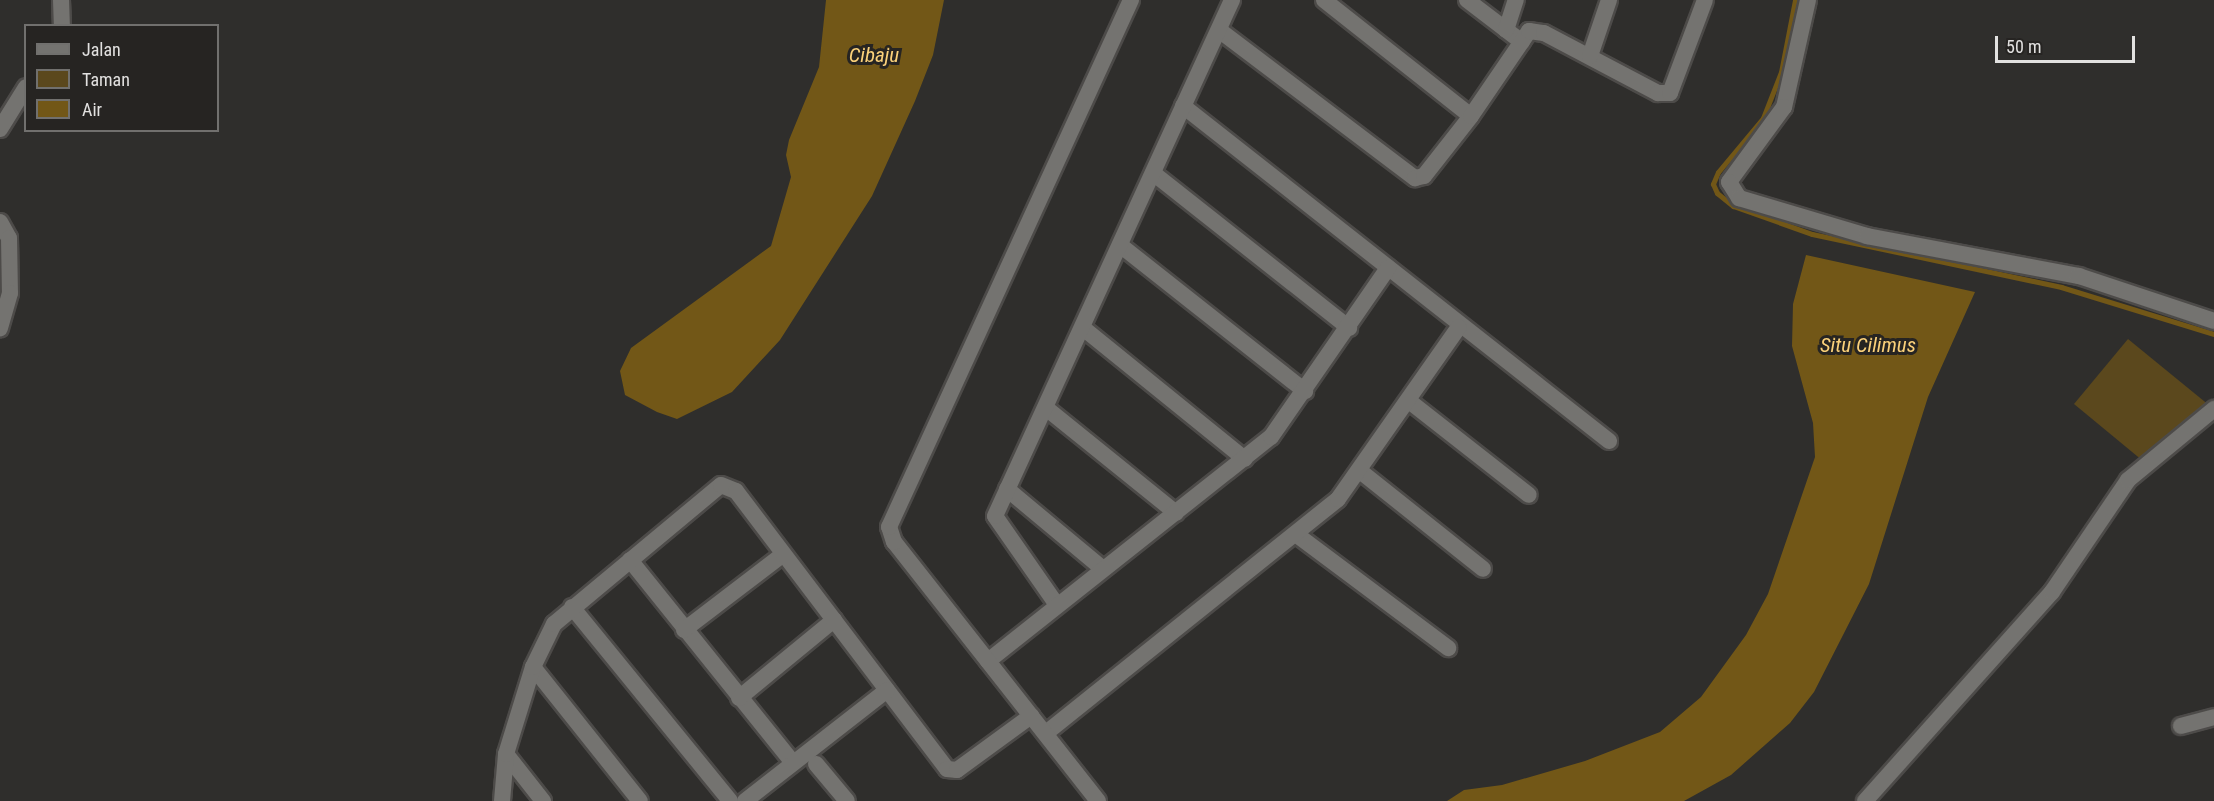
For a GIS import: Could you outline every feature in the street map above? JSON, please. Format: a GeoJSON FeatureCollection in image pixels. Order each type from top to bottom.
{"type":"FeatureCollection","features":[{"type":"Feature","properties":{"kind":"street"},"geometry":{"type":"LineString","coordinates":[[61,0],[62,24]]}},
{"type":"Feature","properties":{"kind":"street"},"geometry":{"type":"LineString","coordinates":[[1098,801],[894,542],[889,527],[1131,0]]}},
{"type":"Feature","properties":{"kind":"street"},"geometry":{"type":"LineString","coordinates":[[1057,605],[998,526],[995,516],[1232,0]]}},
{"type":"Feature","properties":{"kind":"street"},"geometry":{"type":"LineString","coordinates":[[1324,0],[1471,116]]}},
{"type":"Feature","properties":{"kind":"street"},"geometry":{"type":"LineString","coordinates":[[1467,0],[1522,42]]}},
{"type":"Feature","properties":{"kind":"street"},"geometry":{"type":"LineString","coordinates":[[1506,30],[1516,0]]}},
{"type":"Feature","properties":{"kind":"street"},"geometry":{"type":"LineString","coordinates":[[1590,56],[1609,0]]}},
{"type":"Feature","properties":{"kind":"street"},"geometry":{"type":"LineString","coordinates":[[1219,30],[1416,178],[1424,176],[1471,116],[1529,31],[1544,33],[1658,93],[1670,93],[1705,0]]}},
{"type":"Feature","properties":{"kind":"street"},"geometry":{"type":"LineString","coordinates":[[1808,0],[1784,107],[1729,182],[1739,198],[1867,236],[2079,276],[2214,321]]}},
{"type":"Feature","properties":{"kind":"street"},"geometry":{"type":"LineString","coordinates":[[0,129],[24,90]]}},
{"type":"Feature","properties":{"kind":"street"},"geometry":{"type":"LineString","coordinates":[[1184,106],[1459,327],[1609,441]]}},
{"type":"Feature","properties":{"kind":"street"},"geometry":{"type":"LineString","coordinates":[[1153,173],[1349,328]]}},
{"type":"Feature","properties":{"kind":"street"},"geometry":{"type":"LineString","coordinates":[[0,222],[9,238],[10,293],[0,329]]}},
{"type":"Feature","properties":{"kind":"street"},"geometry":{"type":"LineString","coordinates":[[1120,245],[1305,391]]}},
{"type":"Feature","properties":{"kind":"street"},"geometry":{"type":"LineString","coordinates":[[988,661],[1271,438],[1349,328],[1388,268]]}},
{"type":"Feature","properties":{"kind":"street"},"geometry":{"type":"LineString","coordinates":[[1046,733],[1297,535],[1338,499],[1360,471],[1459,327]]}},
{"type":"Feature","properties":{"kind":"street"},"geometry":{"type":"LineString","coordinates":[[1083,328],[1245,459]]}},
{"type":"Feature","properties":{"kind":"street"},"geometry":{"type":"LineString","coordinates":[[1409,401],[1529,495]]}},
{"type":"Feature","properties":{"kind":"street"},"geometry":{"type":"LineString","coordinates":[[1046,408],[1176,513]]}},
{"type":"Feature","properties":{"kind":"street"},"geometry":{"type":"LineString","coordinates":[[1865,801],[2052,592],[2128,480],[2214,409]]}},
{"type":"Feature","properties":{"kind":"street"},"geometry":{"type":"LineString","coordinates":[[1360,471],[1483,569]]}},
{"type":"Feature","properties":{"kind":"street"},"geometry":{"type":"LineString","coordinates":[[502,801],[506,754],[533,667],[554,624],[721,485],[736,491],[782,555],[947,769],[957,770],[1031,716]]}},
{"type":"Feature","properties":{"kind":"street"},"geometry":{"type":"LineString","coordinates":[[1007,489],[1103,569]]}},
{"type":"Feature","properties":{"kind":"street"},"geometry":{"type":"LineString","coordinates":[[1297,535],[1448,648]]}},
{"type":"Feature","properties":{"kind":"street"},"geometry":{"type":"LineString","coordinates":[[684,630],[782,555]]}},
{"type":"Feature","properties":{"kind":"street"},"geometry":{"type":"LineString","coordinates":[[630,560],[793,763]]}},
{"type":"Feature","properties":{"kind":"street"},"geometry":{"type":"LineString","coordinates":[[572,607],[730,801]]}},
{"type":"Feature","properties":{"kind":"street"},"geometry":{"type":"LineString","coordinates":[[739,698],[834,620]]}},
{"type":"Feature","properties":{"kind":"street"},"geometry":{"type":"LineString","coordinates":[[533,667],[640,801]]}},
{"type":"Feature","properties":{"kind":"street"},"geometry":{"type":"LineString","coordinates":[[746,801],[887,690]]}},
{"type":"Feature","properties":{"kind":"street"},"geometry":{"type":"LineString","coordinates":[[2181,726],[2214,717]]}},
{"type":"Feature","properties":{"kind":"street"},"geometry":{"type":"LineString","coordinates":[[506,754],[543,801]]}},
{"type":"Feature","properties":{"kind":"street"},"geometry":{"type":"LineString","coordinates":[[816,764],[847,801]]}},
{"type":"Feature","properties":{"kind":"green space"},"geometry":{"type":"Polygon","coordinates":[[[2128,339],[2210,406],[2143,461],[2074,404],[2128,339]]]}},
{"type":"Feature","properties":{"kind":"water","name":"Cibaju"},"geometry":{"type":"Polygon","coordinates":[[[826,0],[944,0],[933,55],[915,101],[872,196],[780,340],[732,392],[677,419],[657,412],[625,395],[620,371],[631,348],[771,246],[791,177],[786,155],[789,140],[819,67],[826,0]]]}},
{"type":"Feature","properties":{"kind":"water","name":"Situ Cilimus"},"geometry":{"type":"Polygon","coordinates":[[[1806,255],[1975,292],[1928,397],[1869,584],[1814,692],[1790,723],[1731,775],[1684,801],[1447,801],[1464,790],[1502,785],[1585,761],[1660,732],[1701,697],[1746,635],[1768,594],[1815,457],[1813,423],[1792,346],[1793,304],[1806,255]]]}},
{"type":"Feature","properties":{"kind":"waterway"},"geometry":{"type":"LineString","coordinates":[[1795,0],[1781,72],[1763,118],[1718,172],[1713,184],[1717,193],[1733,206],[1812,234],[2061,287],[2214,334]]}}]}
